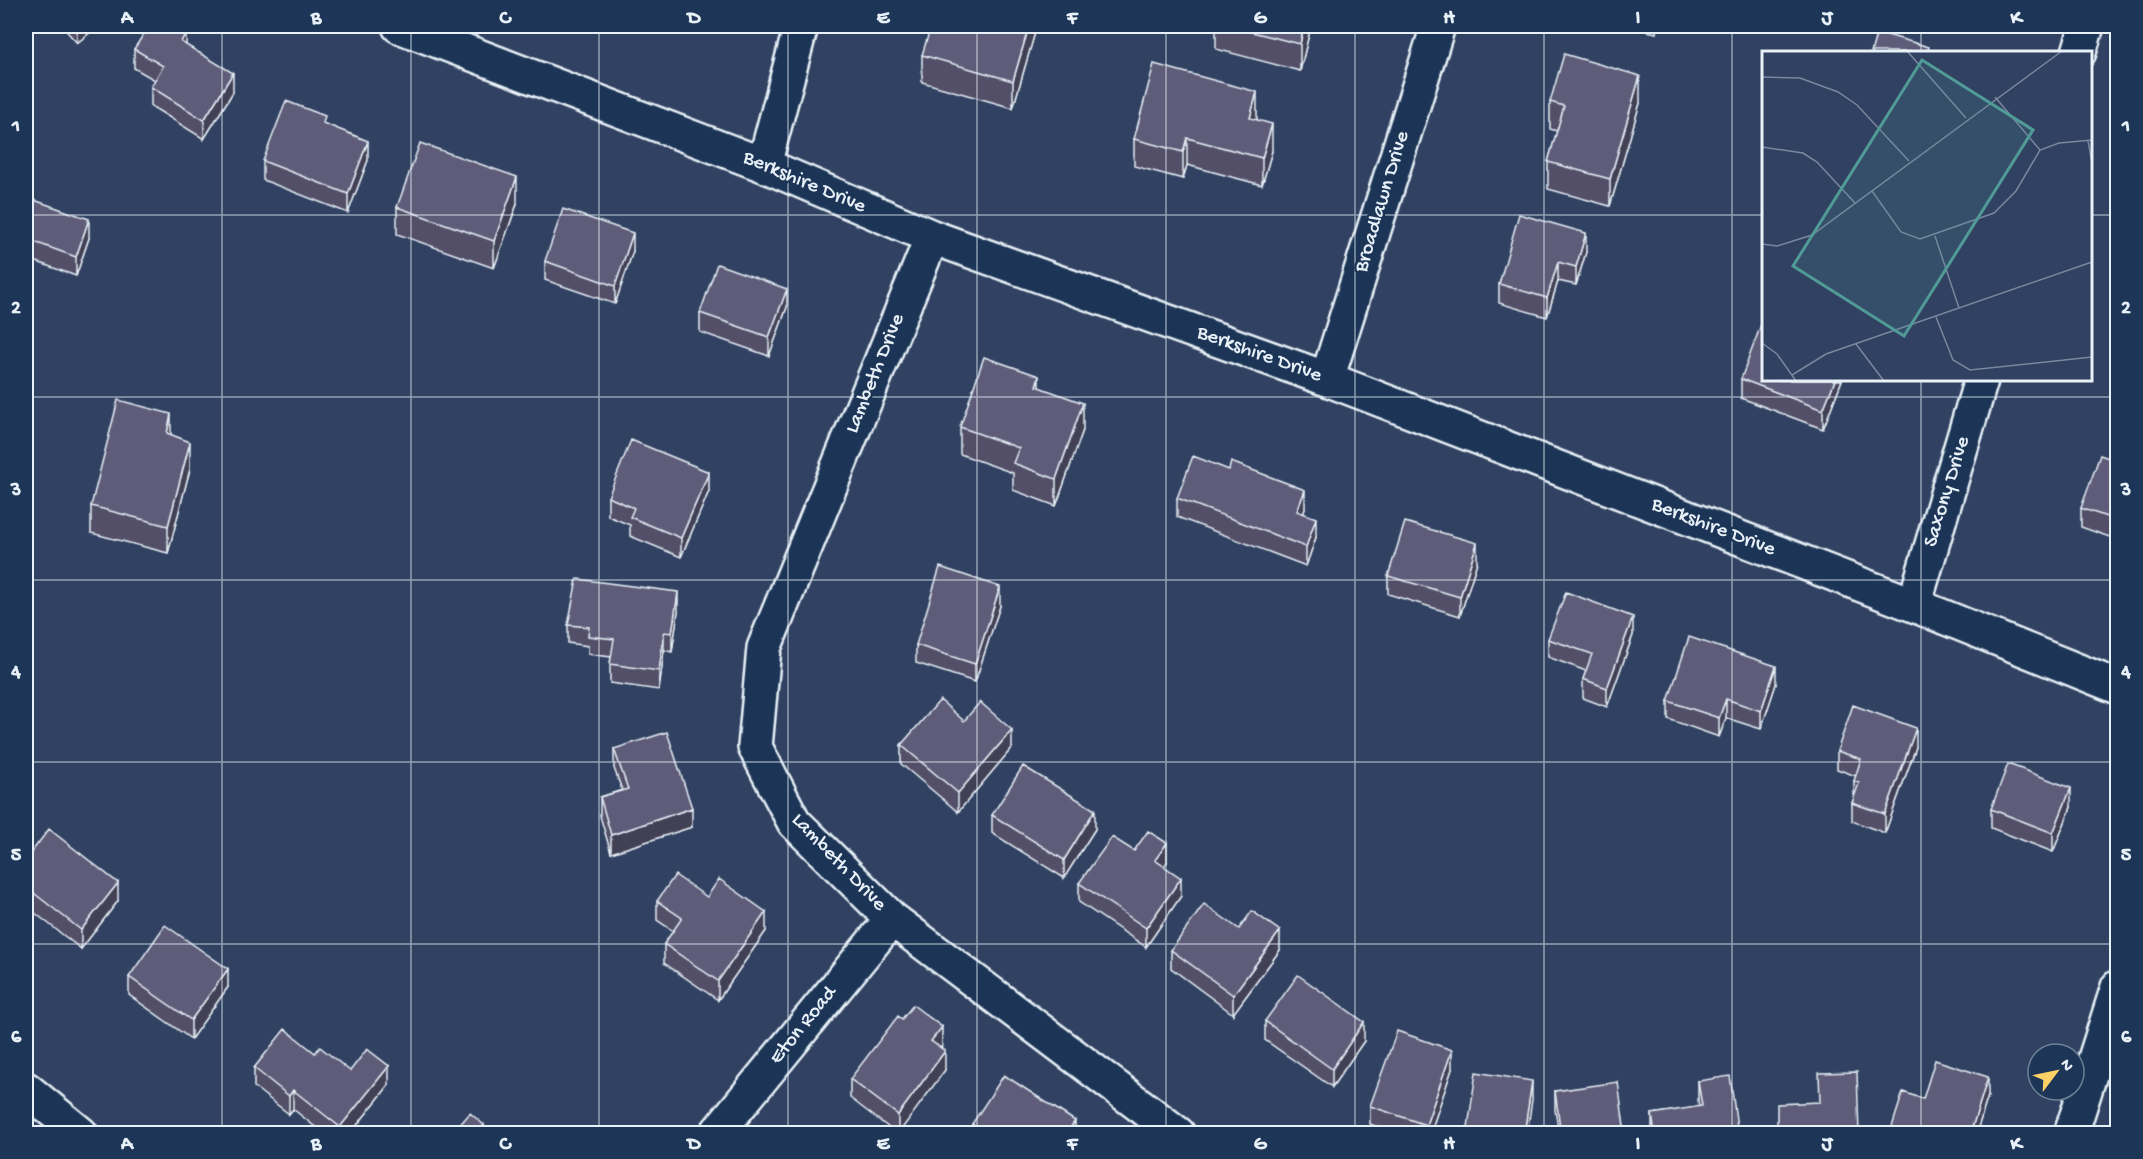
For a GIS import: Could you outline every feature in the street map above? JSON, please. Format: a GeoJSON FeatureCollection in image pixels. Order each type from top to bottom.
{"type":"FeatureCollection","features":[{"type":"Feature","properties":{"kind":"street","name":"Berkshire Drive"},"geometry":{"type":"LineString","coordinates":[[399,26],[764,165],[932,237],[1328,379],[1914,605],[2118,687]]}},
{"type":"Feature","properties":{"kind":"street"},"geometry":{"type":"LineString","coordinates":[[764,165],[801,26]]}},
{"type":"Feature","properties":{"kind":"street","name":"Broadlawn Drive"},"geometry":{"type":"LineString","coordinates":[[1328,379],[1438,26]]}},
{"type":"Feature","properties":{"kind":"street"},"geometry":{"type":"LineString","coordinates":[[2079,51],[2087,26]]}},
{"type":"Feature","properties":{"kind":"street","name":"Lambeth Drive"},"geometry":{"type":"LineString","coordinates":[[932,237],[764,648],[755,747],[794,822],[892,919],[1178,1134]]}},
{"type":"Feature","properties":{"kind":"street","name":"Saxony Drive"},"geometry":{"type":"LineString","coordinates":[[1914,605],[1981,381]]}},
{"type":"Feature","properties":{"kind":"street","name":"Eton Road"},"geometry":{"type":"LineString","coordinates":[[716,1134],[892,919]]}},
{"type":"Feature","properties":{"kind":"street"},"geometry":{"type":"LineString","coordinates":[[2071,1134],[2118,987]]}},
{"type":"Feature","properties":{"kind":"street"},"geometry":{"type":"LineString","coordinates":[[26,1089],[81,1134]]}},
{"type":"Feature","properties":{"kind":"building"},"geometry":{"type":"Polygon","coordinates":[[[149,26],[175,26],[186,32],[181,42],[233,73],[204,120],[151,87],[163,66],[134,49],[149,26]]]}},
{"type":"Feature","properties":{"kind":"building"},"geometry":{"type":"Polygon","coordinates":[[[931,26],[1029,26],[1013,81],[922,55],[931,26]]]}},
{"type":"Feature","properties":{"kind":"building"},"geometry":{"type":"Polygon","coordinates":[[[1228,26],[1304,26],[1300,44],[1228,26]]]}},
{"type":"Feature","properties":{"kind":"building"},"geometry":{"type":"Polygon","coordinates":[[[1877,32],[1929,47],[1927,51],[1871,51],[1877,32]]]}},
{"type":"Feature","properties":{"kind":"building"},"geometry":{"type":"Polygon","coordinates":[[[1564,54],[1640,76],[1610,179],[1548,162],[1564,106],[1550,102],[1564,54]]]}},
{"type":"Feature","properties":{"kind":"building"},"geometry":{"type":"Polygon","coordinates":[[[1154,64],[1257,92],[1250,118],[1272,124],[1262,158],[1187,138],[1183,152],[1134,139],[1154,64]]]}},
{"type":"Feature","properties":{"kind":"building"},"geometry":{"type":"Polygon","coordinates":[[[286,101],[325,116],[323,123],[368,141],[348,194],[263,161],[286,101]]]}},
{"type":"Feature","properties":{"kind":"building"},"geometry":{"type":"Polygon","coordinates":[[[420,143],[517,177],[494,241],[397,207],[420,143]]]}},
{"type":"Feature","properties":{"kind":"building"},"geometry":{"type":"Polygon","coordinates":[[[31,199],[89,219],[76,257],[26,239],[26,216],[31,199]]]}},
{"type":"Feature","properties":{"kind":"building"},"geometry":{"type":"Polygon","coordinates":[[[563,209],[633,233],[615,286],[545,261],[563,209]]]}},
{"type":"Feature","properties":{"kind":"building"},"geometry":{"type":"Polygon","coordinates":[[[1519,214],[1586,233],[1576,267],[1558,262],[1547,298],[1499,284],[1519,214]]]}},
{"type":"Feature","properties":{"kind":"building"},"geometry":{"type":"Polygon","coordinates":[[[717,264],[787,289],[769,337],[700,313],[717,264]]]}},
{"type":"Feature","properties":{"kind":"building"},"geometry":{"type":"Polygon","coordinates":[[[1762,322],[1762,381],[1835,381],[1823,410],[1741,379],[1762,322]]]}},
{"type":"Feature","properties":{"kind":"building"},"geometry":{"type":"Polygon","coordinates":[[[984,357],[1039,376],[1036,386],[1083,403],[1056,479],[1013,463],[1019,448],[960,427],[984,357]]]}},
{"type":"Feature","properties":{"kind":"building"},"geometry":{"type":"Polygon","coordinates":[[[118,400],[171,414],[167,433],[190,442],[168,526],[91,506],[118,400]]]}},
{"type":"Feature","properties":{"kind":"building"},"geometry":{"type":"Polygon","coordinates":[[[631,440],[709,472],[681,538],[630,517],[634,508],[608,497],[631,440]]]}},
{"type":"Feature","properties":{"kind":"building"},"geometry":{"type":"Polygon","coordinates":[[[2100,455],[2118,461],[2118,521],[2081,508],[2100,455]]]}},
{"type":"Feature","properties":{"kind":"building"},"geometry":{"type":"Polygon","coordinates":[[[1193,456],[1229,470],[1231,462],[1305,490],[1297,511],[1316,518],[1306,547],[1177,498],[1193,456]]]}},
{"type":"Feature","properties":{"kind":"building"},"geometry":{"type":"Polygon","coordinates":[[[1405,522],[1477,543],[1460,597],[1388,576],[1405,522]]]}},
{"type":"Feature","properties":{"kind":"building"},"geometry":{"type":"Polygon","coordinates":[[[940,567],[1000,587],[975,664],[916,645],[940,567]]]}},
{"type":"Feature","properties":{"kind":"building"},"geometry":{"type":"Polygon","coordinates":[[[577,579],[678,592],[672,633],[664,632],[659,671],[610,664],[614,639],[588,636],[589,627],[568,625],[577,579]]]}},
{"type":"Feature","properties":{"kind":"building"},"geometry":{"type":"Polygon","coordinates":[[[1566,592],[1633,617],[1607,688],[1583,679],[1592,654],[1548,639],[1566,592]]]}},
{"type":"Feature","properties":{"kind":"building"},"geometry":{"type":"Polygon","coordinates":[[[1689,637],[1776,666],[1761,711],[1726,699],[1719,718],[1668,701],[1689,637]]]}},
{"type":"Feature","properties":{"kind":"building"},"geometry":{"type":"Polygon","coordinates":[[[940,700],[964,721],[980,702],[1012,730],[958,793],[901,745],[940,700]]]}},
{"type":"Feature","properties":{"kind":"building"},"geometry":{"type":"Polygon","coordinates":[[[1853,705],[1916,728],[1885,814],[1852,803],[1859,783],[1854,781],[1861,759],[1837,751],[1853,705]]]}},
{"type":"Feature","properties":{"kind":"building"},"geometry":{"type":"Polygon","coordinates":[[[667,732],[692,808],[611,835],[600,797],[628,789],[614,749],[667,732]]]}},
{"type":"Feature","properties":{"kind":"building"},"geometry":{"type":"Polygon","coordinates":[[[2008,764],[2071,788],[2053,833],[1991,809],[2008,764]]]}},
{"type":"Feature","properties":{"kind":"building"},"geometry":{"type":"Polygon","coordinates":[[[1023,766],[1095,810],[1064,860],[992,815],[1023,766]]]}},
{"type":"Feature","properties":{"kind":"building"},"geometry":{"type":"Polygon","coordinates":[[[49,829],[118,883],[81,930],[26,887],[26,859],[49,829]]]}},
{"type":"Feature","properties":{"kind":"building"},"geometry":{"type":"Polygon","coordinates":[[[1148,831],[1167,843],[1155,860],[1181,878],[1146,928],[1079,883],[1112,837],[1134,851],[1148,831]]]}},
{"type":"Feature","properties":{"kind":"building"},"geometry":{"type":"Polygon","coordinates":[[[675,875],[707,897],[719,879],[766,912],[718,981],[664,944],[682,918],[657,901],[675,875]]]}},
{"type":"Feature","properties":{"kind":"building"},"geometry":{"type":"Polygon","coordinates":[[[1204,904],[1239,929],[1252,911],[1280,931],[1233,995],[1171,950],[1204,904]]]}},
{"type":"Feature","properties":{"kind":"building"},"geometry":{"type":"Polygon","coordinates":[[[165,925],[228,969],[191,1020],[129,977],[165,925]]]}},
{"type":"Feature","properties":{"kind":"building"},"geometry":{"type":"Polygon","coordinates":[[[1298,975],[1364,1022],[1332,1069],[1265,1021],[1298,975]]]}},
{"type":"Feature","properties":{"kind":"building"},"geometry":{"type":"Polygon","coordinates":[[[913,1005],[942,1027],[931,1041],[945,1051],[898,1115],[850,1079],[898,1016],[902,1019],[913,1005]]]}},
{"type":"Feature","properties":{"kind":"building"},"geometry":{"type":"Polygon","coordinates":[[[285,1029],[315,1053],[320,1047],[350,1071],[367,1049],[389,1066],[340,1127],[293,1090],[289,1096],[254,1068],[285,1029]]]}},
{"type":"Feature","properties":{"kind":"building"},"geometry":{"type":"Polygon","coordinates":[[[1397,1031],[1452,1050],[1426,1125],[1370,1106],[1397,1031]]]}},
{"type":"Feature","properties":{"kind":"building"},"geometry":{"type":"Polygon","coordinates":[[[1935,1060],[1988,1077],[1970,1134],[1901,1134],[1891,1130],[1903,1092],[1923,1099],[1935,1060]]]}},
{"type":"Feature","properties":{"kind":"building"},"geometry":{"type":"Polygon","coordinates":[[[1476,1072],[1532,1081],[1524,1134],[1467,1134],[1476,1072]]]}},
{"type":"Feature","properties":{"kind":"building"},"geometry":{"type":"Polygon","coordinates":[[[1857,1072],[1859,1134],[1777,1134],[1777,1104],[1820,1102],[1819,1073],[1857,1072]]]}},
{"type":"Feature","properties":{"kind":"building"},"geometry":{"type":"Polygon","coordinates":[[[1004,1075],[1075,1121],[1066,1134],[986,1134],[972,1124],[1004,1075]]]}},
{"type":"Feature","properties":{"kind":"building"},"geometry":{"type":"Polygon","coordinates":[[[1730,1076],[1738,1134],[1655,1134],[1652,1114],[1702,1106],[1698,1081],[1730,1076]]]}},
{"type":"Feature","properties":{"kind":"building"},"geometry":{"type":"Polygon","coordinates":[[[1618,1082],[1625,1134],[1561,1134],[1555,1091],[1618,1082]]]}},
{"type":"Feature","properties":{"kind":"building"},"geometry":{"type":"Polygon","coordinates":[[[470,1113],[484,1125],[476,1134],[452,1134],[470,1113]]]}}]}
